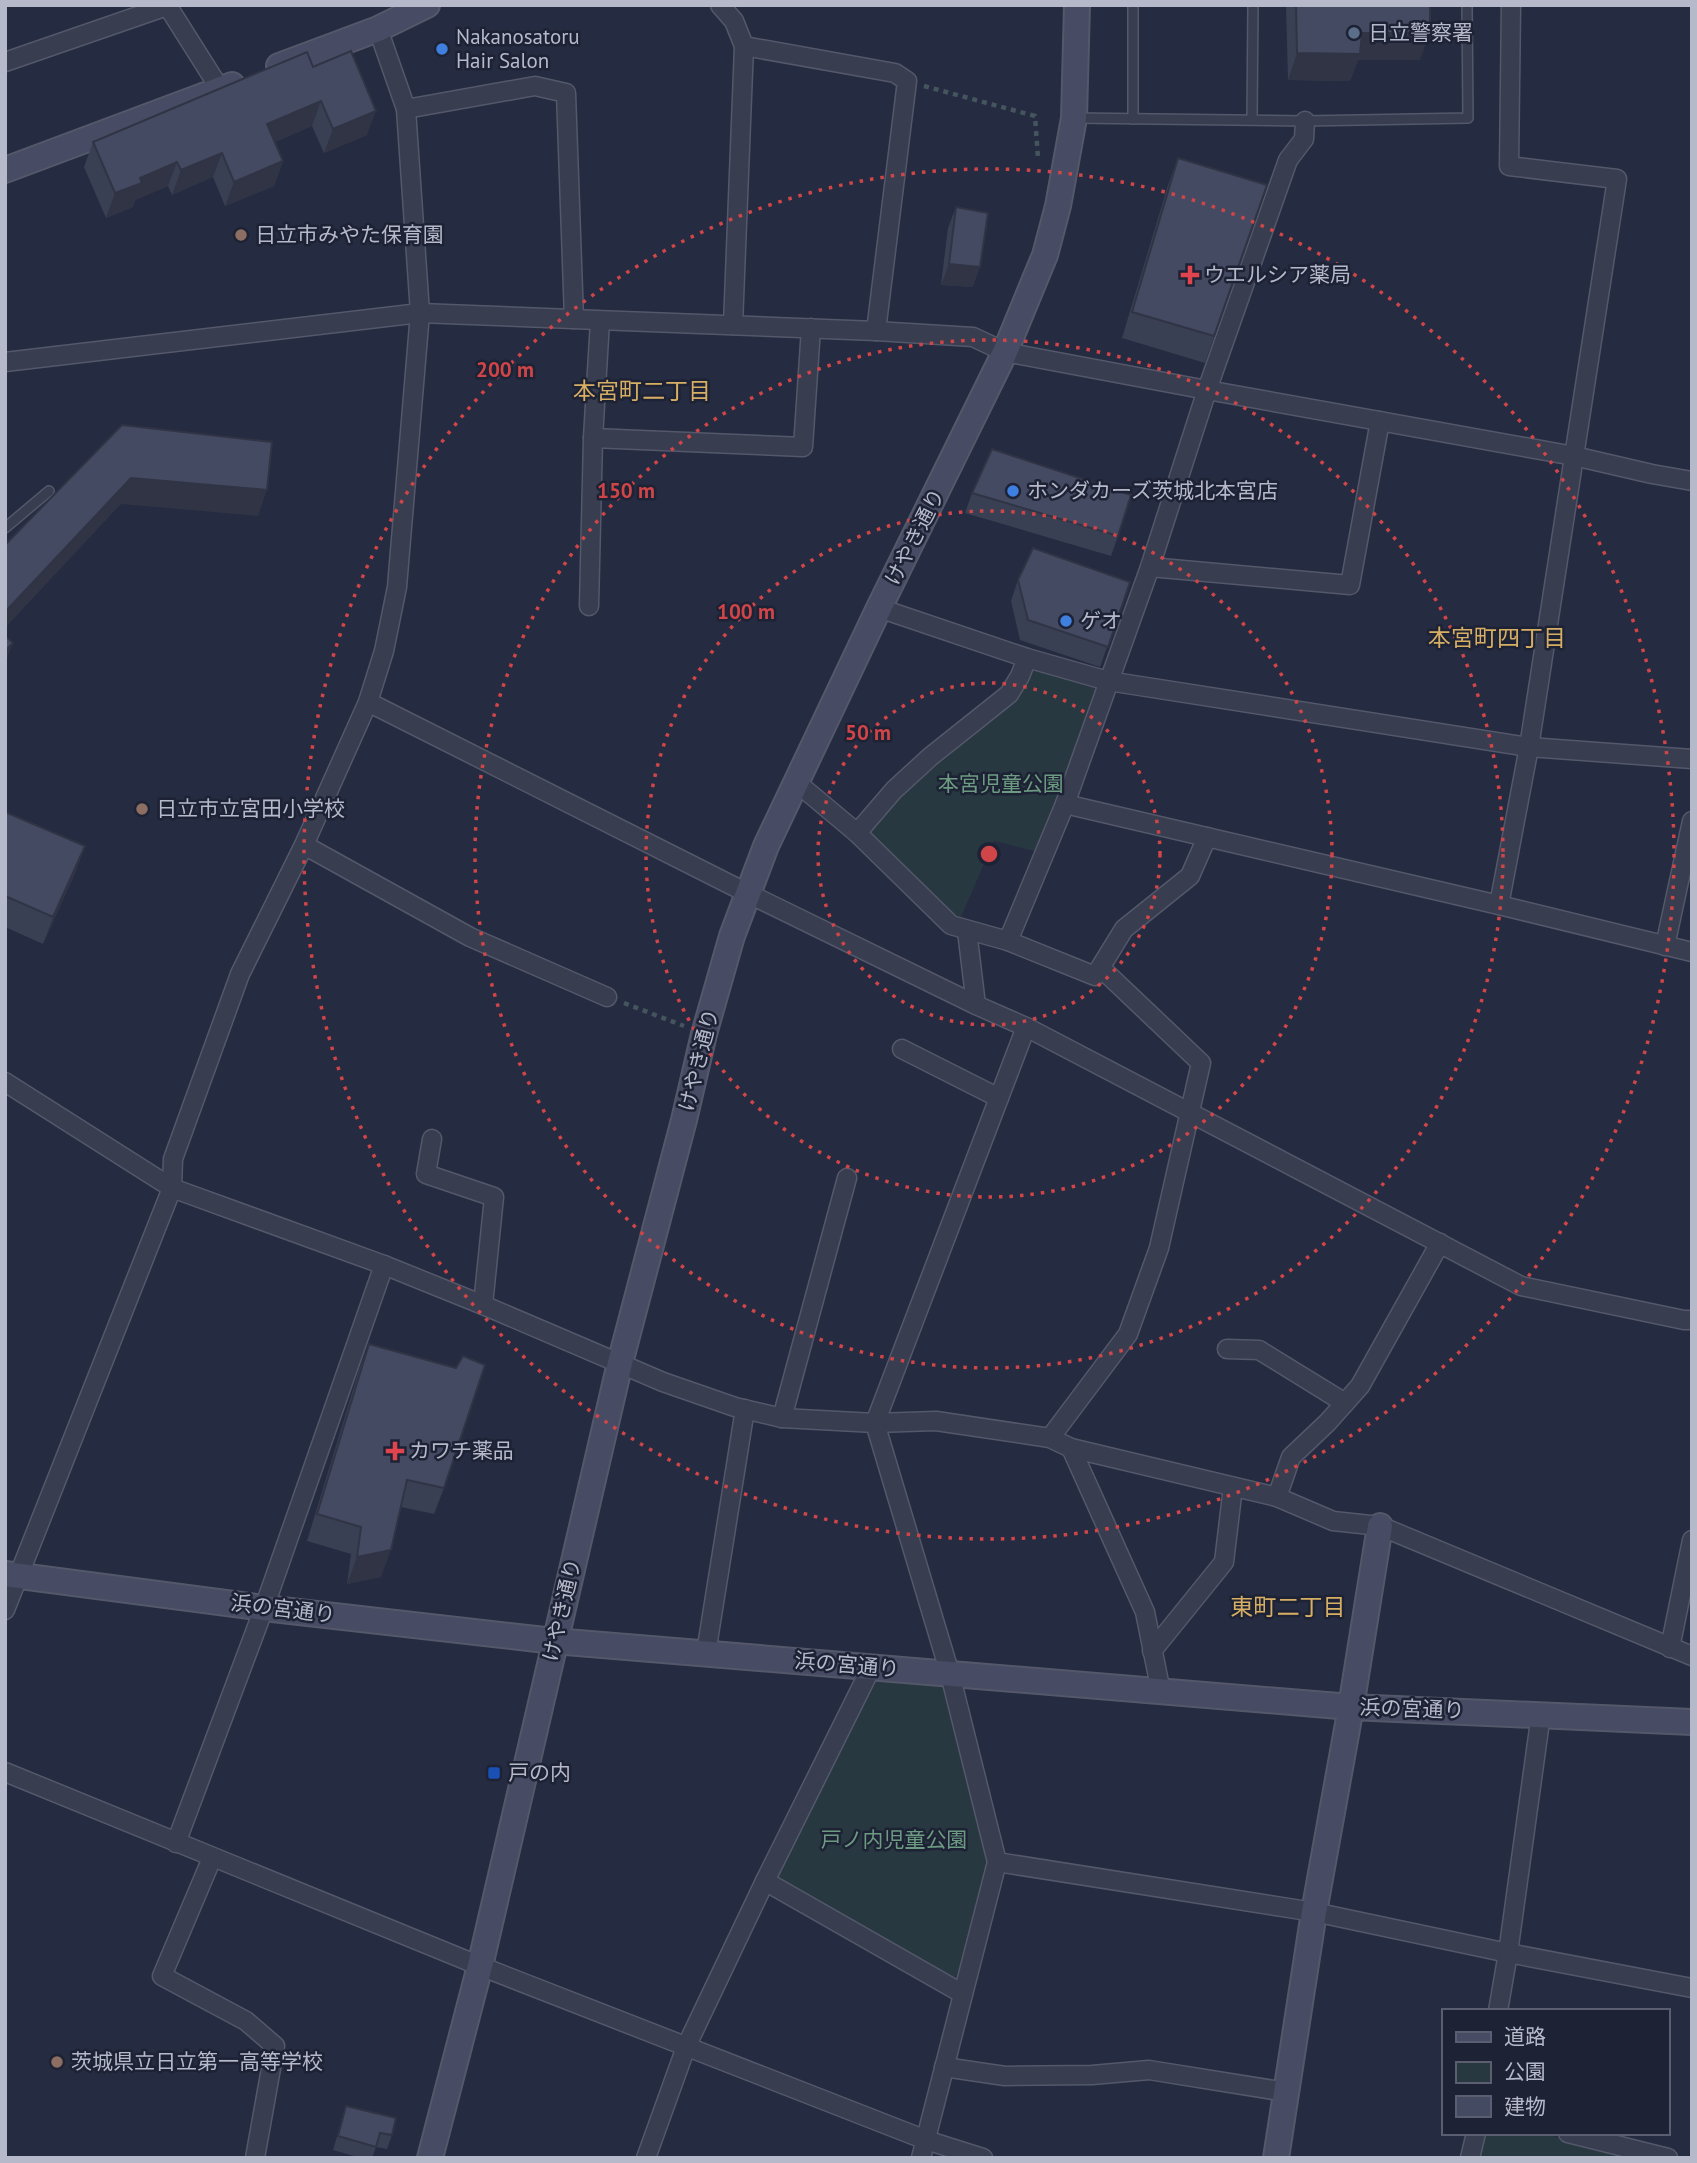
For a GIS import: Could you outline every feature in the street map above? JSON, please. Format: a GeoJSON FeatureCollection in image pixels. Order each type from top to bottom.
{"type":"FeatureCollection","features":[{"type":"Feature","properties":{"kind":"street"},"geometry":{"type":"LineString","coordinates":[[720,5],[734,22],[744,46],[733,325]]}},
{"type":"Feature","properties":{"kind":"street","name":"けやき通り"},"geometry":{"type":"LineString","coordinates":[[430,2158],[480,1966],[620,1363],[704,1034],[732,936],[766,846],[878,608],[1005,352],[1045,255],[1058,206],[1074,118],[1077,5]]}},
{"type":"Feature","properties":{"kind":"street"},"geometry":{"type":"LineString","coordinates":[[1499,905],[1529,747],[1617,179],[1509,166],[1511,5]]}},
{"type":"Feature","properties":{"kind":"street"},"geometry":{"type":"LineString","coordinates":[[5,62],[167,6],[220,89]]}},
{"type":"Feature","properties":{"kind":"street"},"geometry":{"type":"LineString","coordinates":[[5,170],[378,29],[426,6]]}},
{"type":"Feature","properties":{"kind":"street"},"geometry":{"type":"LineString","coordinates":[[5,1610],[12,1575],[172,1188],[173,1159],[240,974],[304,845],[368,702],[384,651],[397,587],[420,313],[406,109],[378,29]]}},
{"type":"Feature","properties":{"kind":"street"},"geometry":{"type":"LineString","coordinates":[[744,46],[895,73],[907,81],[876,331]]}},
{"type":"Feature","properties":{"kind":"street"},"geometry":{"type":"LineString","coordinates":[[406,109],[535,86],[566,93],[574,319]]}},
{"type":"Feature","properties":{"kind":"street"},"geometry":{"type":"LineString","coordinates":[[1008,941],[1065,804],[1150,567],[1207,390],[1288,160],[1304,139],[1305,121]]}},
{"type":"Feature","properties":{"kind":"street"},"geometry":{"type":"LineString","coordinates":[[5,362],[420,313],[973,337],[1005,352],[1574,456],[1692,481]]}},
{"type":"Feature","properties":{"kind":"street"},"geometry":{"type":"LineString","coordinates":[[589,606],[593,438],[600,321]]}},
{"type":"Feature","properties":{"kind":"street"},"geometry":{"type":"LineString","coordinates":[[593,438],[803,447],[810,328]]}},
{"type":"Feature","properties":{"kind":"street"},"geometry":{"type":"LineString","coordinates":[[1150,567],[1350,585],[1380,421]]}},
{"type":"Feature","properties":{"kind":"street"},"geometry":{"type":"LineString","coordinates":[[878,608],[1027,658],[1108,681],[1183,695],[1529,747],[1692,759]]}},
{"type":"Feature","properties":{"kind":"street"},"geometry":{"type":"LineString","coordinates":[[857,833],[894,790],[930,757],[1009,694],[1027,658]]}},
{"type":"Feature","properties":{"kind":"street"},"geometry":{"type":"LineString","coordinates":[[368,702],[747,894],[1026,1027],[1521,1286],[1692,1320]]}},
{"type":"Feature","properties":{"kind":"street"},"geometry":{"type":"LineString","coordinates":[[796,782],[857,833],[951,925],[1008,941],[1096,976],[1124,929],[1190,876],[1206,837]]}},
{"type":"Feature","properties":{"kind":"street"},"geometry":{"type":"LineString","coordinates":[[1065,804],[1692,952]]}},
{"type":"Feature","properties":{"kind":"street"},"geometry":{"type":"LineString","coordinates":[[1665,946],[1692,821]]}},
{"type":"Feature","properties":{"kind":"street"},"geometry":{"type":"LineString","coordinates":[[304,845],[470,937],[607,997]]}},
{"type":"Feature","properties":{"kind":"street"},"geometry":{"type":"LineString","coordinates":[[967,931],[976,1005]]}},
{"type":"Feature","properties":{"kind":"street"},"geometry":{"type":"LineString","coordinates":[[1050,1438],[1128,1334],[1159,1248],[1201,1063],[1101,968]]}},
{"type":"Feature","properties":{"kind":"street"},"geometry":{"type":"LineString","coordinates":[[923,2149],[997,1862],[950,1674],[875,1423],[1026,1027]]}},
{"type":"Feature","properties":{"kind":"street"},"geometry":{"type":"LineString","coordinates":[[902,1049],[999,1098]]}},
{"type":"Feature","properties":{"kind":"street"},"geometry":{"type":"LineString","coordinates":[[5,1082],[172,1188],[384,1265],[663,1382],[782,1418],[875,1423],[936,1421],[1050,1438],[1071,1448],[1277,1497],[1333,1521],[1380,1526],[1692,1656]]}},
{"type":"Feature","properties":{"kind":"street"},"geometry":{"type":"LineString","coordinates":[[432,1139],[426,1174],[494,1197],[483,1305]]}},
{"type":"Feature","properties":{"kind":"street"},"geometry":{"type":"LineString","coordinates":[[782,1418],[847,1178]]}},
{"type":"Feature","properties":{"kind":"street"},"geometry":{"type":"LineString","coordinates":[[1277,1497],[1291,1457],[1327,1423],[1360,1386],[1440,1243]]}},
{"type":"Feature","properties":{"kind":"street"},"geometry":{"type":"LineString","coordinates":[[176,1843],[264,1608],[384,1265]]}},
{"type":"Feature","properties":{"kind":"street"},"geometry":{"type":"LineString","coordinates":[[1227,1349],[1259,1350],[1345,1402]]}},
{"type":"Feature","properties":{"kind":"street"},"geometry":{"type":"LineString","coordinates":[[706,1653],[746,1409]]}},
{"type":"Feature","properties":{"kind":"street"},"geometry":{"type":"LineString","coordinates":[[1071,1448],[1145,1612],[1161,1692]]}},
{"type":"Feature","properties":{"kind":"street"},"geometry":{"type":"LineString","coordinates":[[1152,1651],[1224,1563],[1233,1487]]}},
{"type":"Feature","properties":{"kind":"street"},"geometry":{"type":"LineString","coordinates":[[1276,2158],[1314,1912],[1380,1526]]}},
{"type":"Feature","properties":{"kind":"street"},"geometry":{"type":"LineString","coordinates":[[1670,1648],[1692,1540]]}},
{"type":"Feature","properties":{"kind":"street","name":"浜の宮通り"},"geometry":{"type":"LineString","coordinates":[[12,1575],[264,1608],[554,1641],[1351,1707],[1692,1722]]}},
{"type":"Feature","properties":{"kind":"street"},"geometry":{"type":"LineString","coordinates":[[646,2158],[686,2047],[871,1668]]}},
{"type":"Feature","properties":{"kind":"street"},"geometry":{"type":"LineString","coordinates":[[1498,2009],[1541,1714]]}},
{"type":"Feature","properties":{"kind":"street"},"geometry":{"type":"LineString","coordinates":[[5,1772],[212,1858],[686,2047],[923,2149],[983,2158]]}},
{"type":"Feature","properties":{"kind":"street"},"geometry":{"type":"LineString","coordinates":[[212,1858],[162,1976],[246,2021],[275,2046],[255,2158]]}},
{"type":"Feature","properties":{"kind":"street"},"geometry":{"type":"LineString","coordinates":[[997,1862],[1314,1912],[1692,1988]]}},
{"type":"Feature","properties":{"kind":"street"},"geometry":{"type":"LineString","coordinates":[[765,1881],[963,1994]]}},
{"type":"Feature","properties":{"kind":"street"},"geometry":{"type":"LineString","coordinates":[[944,2067],[1005,2076],[1092,2075],[1149,2070],[1286,2092]]}},
{"type":"Feature","properties":{"kind":"street"},"geometry":{"type":"LineString","coordinates":[[1471,2158],[1476,2135]]}},
{"type":"Feature","properties":{"kind":"street"},"geometry":{"type":"LineString","coordinates":[[1576,2135],[1668,2158]]}},
{"type":"Feature","properties":{"kind":"lane"},"geometry":{"type":"LineString","coordinates":[[1133,5],[1133,119]]}},
{"type":"Feature","properties":{"kind":"lane"},"geometry":{"type":"LineString","coordinates":[[1252,119],[1253,5]]}},
{"type":"Feature","properties":{"kind":"lane"},"geometry":{"type":"LineString","coordinates":[[1074,118],[1305,121],[1468,118],[1467,5]]}},
{"type":"Feature","properties":{"kind":"lane"},"geometry":{"type":"LineString","coordinates":[[5,528],[48,491]]}},
{"type":"Feature","properties":{"kind":"path"},"geometry":{"type":"LineString","coordinates":[[907,81],[1035,116],[1038,158]]}},
{"type":"Feature","properties":{"kind":"path"},"geometry":{"type":"LineString","coordinates":[[607,997],[704,1034]]}},
{"type":"Feature","properties":{"kind":"green space","name":"本宮児童公園"},"geometry":{"type":"Polygon","coordinates":[[[1032,668],[1096,687],[1038,852],[994,841],[961,917],[941,910],[866,837],[904,791],[1000,711],[1032,668]]]}},
{"type":"Feature","properties":{"kind":"green space","name":"戸ノ内児童公園"},"geometry":{"type":"Polygon","coordinates":[[[950,1674],[997,1862],[965,1984],[765,1881],[876,1677],[950,1674]]]}},
{"type":"Feature","properties":{"kind":"green space"},"geometry":{"type":"Polygon","coordinates":[[[1483,2135],[1549,2135],[1629,2158],[1480,2158],[1483,2135]]]}},
{"type":"Feature","properties":{"kind":"building"},"geometry":{"type":"Polygon","coordinates":[[[1296,5],[1430,5],[1430,33],[1362,33],[1360,54],[1297,53],[1296,5]]]}},
{"type":"Feature","properties":{"kind":"building"},"geometry":{"type":"Polygon","coordinates":[[[351,51],[376,111],[333,129],[321,101],[267,124],[283,161],[234,182],[222,153],[181,170],[177,162],[140,178],[142,183],[115,193],[93,142],[307,52],[313,67],[351,51]]]}},
{"type":"Feature","properties":{"kind":"building","name":"ウエルシア薬局"},"geometry":{"type":"Polygon","coordinates":[[[1178,158],[1267,185],[1214,336],[1132,312],[1178,158]]]}},
{"type":"Feature","properties":{"kind":"building"},"geometry":{"type":"Polygon","coordinates":[[[956,207],[988,213],[980,267],[949,264],[956,207]]]}},
{"type":"Feature","properties":{"kind":"building"},"geometry":{"type":"Polygon","coordinates":[[[122,425],[272,442],[267,490],[131,478],[5,612],[5,545],[122,425]]]}},
{"type":"Feature","properties":{"kind":"building"},"geometry":{"type":"Polygon","coordinates":[[[992,449],[1131,495],[1118,536],[972,493],[992,449]]]}},
{"type":"Feature","properties":{"kind":"building","name":"ゲオ"},"geometry":{"type":"Polygon","coordinates":[[[1033,548],[1130,582],[1108,647],[1028,620],[1018,580],[1033,548]]]}},
{"type":"Feature","properties":{"kind":"building"},"geometry":{"type":"Polygon","coordinates":[[[5,636],[13,643],[5,651],[5,636]]]}},
{"type":"Feature","properties":{"kind":"building"},"geometry":{"type":"Polygon","coordinates":[[[5,812],[85,846],[53,917],[5,896],[5,812]]]}},
{"type":"Feature","properties":{"kind":"building","name":"カワチ薬品"},"geometry":{"type":"Polygon","coordinates":[[[369,1344],[456,1368],[463,1356],[485,1365],[444,1488],[407,1480],[391,1550],[357,1557],[361,1527],[317,1514],[369,1344]]]}},
{"type":"Feature","properties":{"kind":"building"},"geometry":{"type":"Polygon","coordinates":[[[346,2106],[396,2118],[392,2135],[380,2133],[376,2147],[338,2136],[346,2106]]]}},
{"type":"Feature","properties":{"kind":"place","name":"日立警察署"},"geometry":{"type":"Point","coordinates":[1354,33]}},
{"type":"Feature","properties":{"kind":"place","name":"Nakanosatoru Hair Salon"},"geometry":{"type":"Point","coordinates":[442,49]}},
{"type":"Feature","properties":{"kind":"place","name":"日立市みやた保育園"},"geometry":{"type":"Point","coordinates":[241,235]}},
{"type":"Feature","properties":{"kind":"place","name":"ウエルシア薬局"},"geometry":{"type":"Point","coordinates":[1190,275]}},
{"type":"Feature","properties":{"kind":"place","name":"ホンダカーズ茨城北本宮店"},"geometry":{"type":"Point","coordinates":[1013,491]}},
{"type":"Feature","properties":{"kind":"place","name":"ゲオ"},"geometry":{"type":"Point","coordinates":[1066,621]}},
{"type":"Feature","properties":{"kind":"place","name":"日立市立宮田小学校"},"geometry":{"type":"Point","coordinates":[142,809]}},
{"type":"Feature","properties":{"kind":"place","name":"カワチ薬品"},"geometry":{"type":"Point","coordinates":[395,1451]}},
{"type":"Feature","properties":{"kind":"place","name":"戸の内"},"geometry":{"type":"Point","coordinates":[494,1773]}},
{"type":"Feature","properties":{"kind":"place","name":"茨城県立日立第一高等学校"},"geometry":{"type":"Point","coordinates":[57,2062]}},
{"type":"Feature","properties":{"kind":"district","name":"本宮町二丁目"},"geometry":{"type":"Point","coordinates":[642,391]}},
{"type":"Feature","properties":{"kind":"district","name":"本宮町四丁目"},"geometry":{"type":"Point","coordinates":[1497,638]}},
{"type":"Feature","properties":{"kind":"district","name":"東町二丁目"},"geometry":{"type":"Point","coordinates":[1288,1607]}}]}
